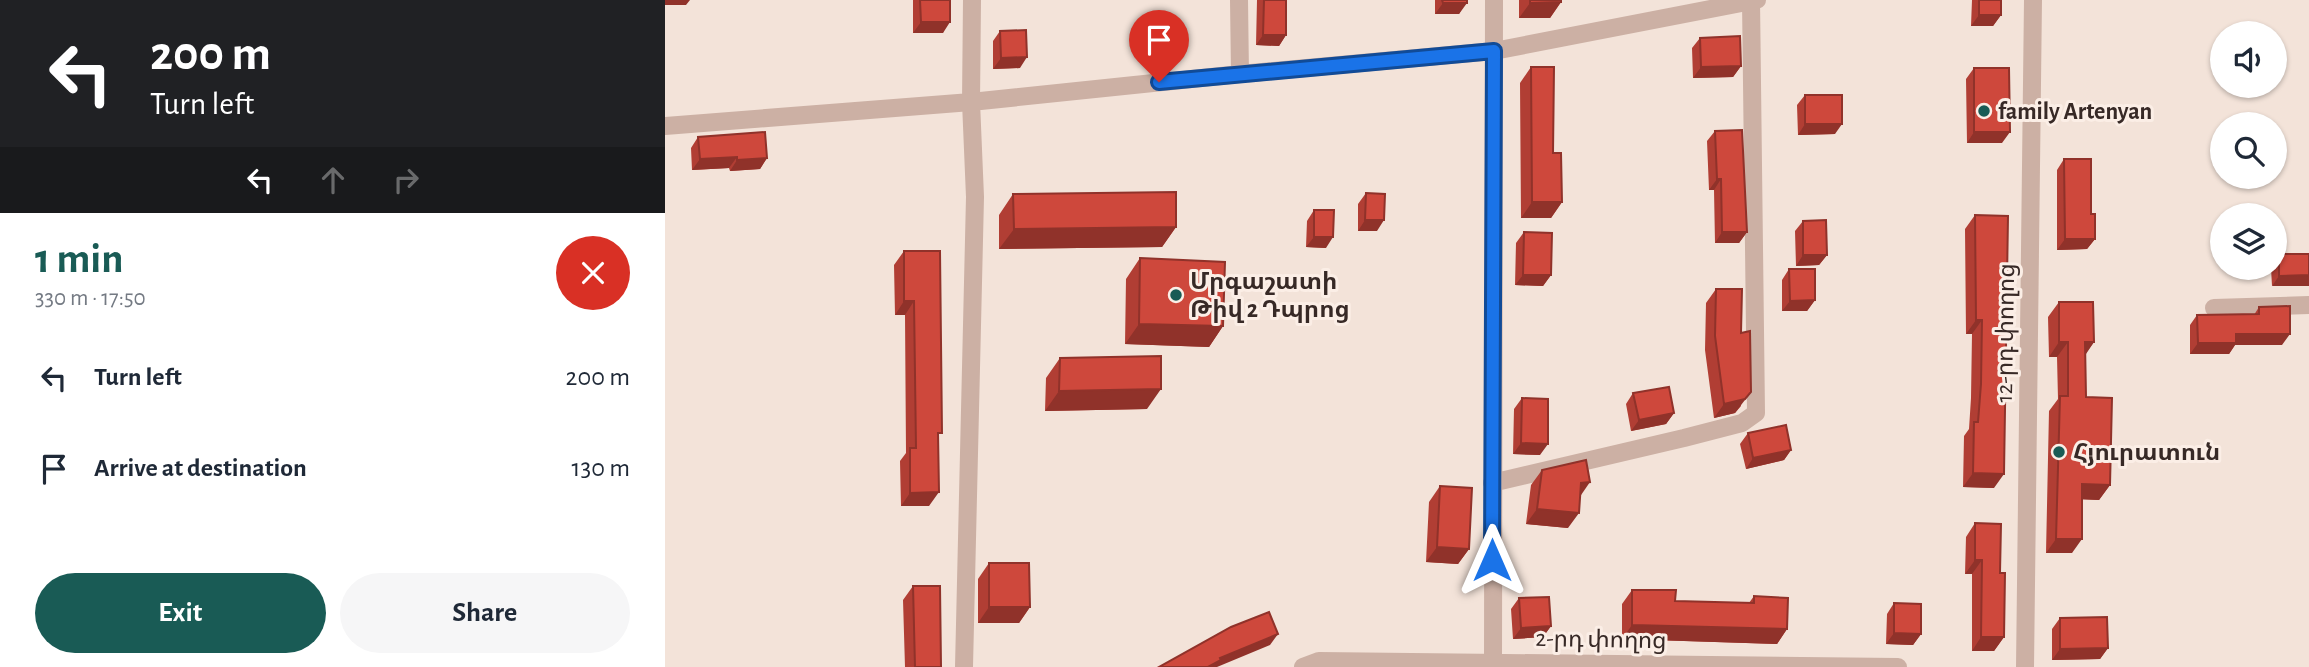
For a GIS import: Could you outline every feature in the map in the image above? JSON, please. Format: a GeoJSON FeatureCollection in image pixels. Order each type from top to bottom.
{"type":"FeatureCollection","features":[{"type":"Feature","properties":{"kind":"street"},"geometry":{"type":"LineString","coordinates":[[964,667],[975,197],[971,102],[972,0]]}},
{"type":"Feature","properties":{"kind":"street"},"geometry":{"type":"LineString","coordinates":[[1239,0],[1240,74]]}},
{"type":"Feature","properties":{"kind":"street"},"geometry":{"type":"LineString","coordinates":[[1493,664],[1494,0]]}},
{"type":"Feature","properties":{"kind":"street"},"geometry":{"type":"LineString","coordinates":[[665,126],[971,102],[1494,51],[1753,0],[1756,413],[1742,423],[1695,436],[1492,483]]}},
{"type":"Feature","properties":{"kind":"street","name":"12-րդ փողոց"},"geometry":{"type":"LineString","coordinates":[[2025,667],[2033,0]]}},
{"type":"Feature","properties":{"kind":"street"},"geometry":{"type":"LineString","coordinates":[[2214,309],[2309,305]]}},
{"type":"Feature","properties":{"kind":"street","name":"2-րդ փողոց"},"geometry":{"type":"LineString","coordinates":[[1303,667],[1319,661],[1898,667]]}},
{"type":"Feature","properties":{"kind":"building"},"geometry":{"type":"Polygon","coordinates":[[[920,0],[950,0],[950,22],[921,22],[920,0]]]}},
{"type":"Feature","properties":{"kind":"building"},"geometry":{"type":"Polygon","coordinates":[[[1264,0],[1286,0],[1286,35],[1263,35],[1264,0]]]}},
{"type":"Feature","properties":{"kind":"building"},"geometry":{"type":"Polygon","coordinates":[[[1442,0],[1467,0],[1467,3],[1443,3],[1442,0]]]}},
{"type":"Feature","properties":{"kind":"building"},"geometry":{"type":"Polygon","coordinates":[[[1530,0],[1561,0],[1561,2],[1530,3],[1530,0]]]}},
{"type":"Feature","properties":{"kind":"building"},"geometry":{"type":"Polygon","coordinates":[[[1979,0],[2001,0],[2001,15],[1979,15],[1979,0]]]}},
{"type":"Feature","properties":{"kind":"building"},"geometry":{"type":"Polygon","coordinates":[[[1026,30],[1027,57],[1001,58],[1000,31],[1026,30]]]}},
{"type":"Feature","properties":{"kind":"building"},"geometry":{"type":"Polygon","coordinates":[[[1740,36],[1741,66],[1701,67],[1700,38],[1740,36]]]}},
{"type":"Feature","properties":{"kind":"building"},"geometry":{"type":"Polygon","coordinates":[[[1531,67],[1554,67],[1553,153],[1561,153],[1562,202],[1532,202],[1531,67]]]}},
{"type":"Feature","properties":{"kind":"building","name":"family Artenyan"},"geometry":{"type":"Polygon","coordinates":[[[1974,68],[2009,68],[2010,132],[1974,132],[1974,68]]]}},
{"type":"Feature","properties":{"kind":"building"},"geometry":{"type":"Polygon","coordinates":[[[1805,95],[1842,95],[1842,124],[1805,124],[1805,95]]]}},
{"type":"Feature","properties":{"kind":"building"},"geometry":{"type":"Polygon","coordinates":[[[1742,130],[1747,232],[1722,232],[1721,179],[1717,179],[1715,131],[1742,130]]]}},
{"type":"Feature","properties":{"kind":"building"},"geometry":{"type":"Polygon","coordinates":[[[765,132],[767,158],[700,159],[698,137],[765,132]]]}},
{"type":"Feature","properties":{"kind":"building"},"geometry":{"type":"Polygon","coordinates":[[[2064,159],[2091,159],[2091,214],[2095,214],[2095,239],[2065,239],[2064,159]]]}},
{"type":"Feature","properties":{"kind":"building"},"geometry":{"type":"Polygon","coordinates":[[[1176,192],[1176,227],[1014,229],[1013,194],[1176,192]]]}},
{"type":"Feature","properties":{"kind":"building"},"geometry":{"type":"Polygon","coordinates":[[[1366,193],[1385,194],[1384,220],[1365,220],[1366,193]]]}},
{"type":"Feature","properties":{"kind":"building"},"geometry":{"type":"Polygon","coordinates":[[[1314,210],[1334,210],[1333,237],[1314,237],[1314,210]]]}},
{"type":"Feature","properties":{"kind":"building"},"geometry":{"type":"Polygon","coordinates":[[[1975,215],[2008,216],[2004,474],[1973,473],[1974,422],[1978,422],[1981,384],[1982,320],[1976,320],[1975,215]]]}},
{"type":"Feature","properties":{"kind":"building"},"geometry":{"type":"Polygon","coordinates":[[[1826,220],[1827,255],[1803,255],[1803,221],[1826,220]]]}},
{"type":"Feature","properties":{"kind":"building"},"geometry":{"type":"Polygon","coordinates":[[[1524,232],[1552,233],[1551,275],[1523,275],[1524,232]]]}},
{"type":"Feature","properties":{"kind":"building"},"geometry":{"type":"Polygon","coordinates":[[[904,251],[940,251],[942,433],[938,433],[939,492],[910,493],[910,448],[916,448],[914,301],[904,301],[904,251]]]}},
{"type":"Feature","properties":{"kind":"building"},"geometry":{"type":"Polygon","coordinates":[[[2287,254],[2309,254],[2309,275],[2287,276],[2287,254]]]}},
{"type":"Feature","properties":{"kind":"building"},"geometry":{"type":"Polygon","coordinates":[[[1140,258],[1225,262],[1223,326],[1139,324],[1140,258]]]}},
{"type":"Feature","properties":{"kind":"building"},"geometry":{"type":"Polygon","coordinates":[[[1789,269],[1815,269],[1815,300],[1790,301],[1789,269]]]}},
{"type":"Feature","properties":{"kind":"building"},"geometry":{"type":"Polygon","coordinates":[[[1716,289],[1742,289],[1741,333],[1750,331],[1751,392],[1745,399],[1724,404],[1715,336],[1716,289]]]}},
{"type":"Feature","properties":{"kind":"building"},"geometry":{"type":"Polygon","coordinates":[[[2059,302],[2093,302],[2094,342],[2085,342],[2086,397],[2112,398],[2110,485],[2082,484],[2082,539],[2056,539],[2060,396],[2068,396],[2068,342],[2059,342],[2059,302]]]}},
{"type":"Feature","properties":{"kind":"building"},"geometry":{"type":"Polygon","coordinates":[[[2290,306],[2290,334],[2236,334],[2236,343],[2198,343],[2197,315],[2259,314],[2259,307],[2290,306]]]}},
{"type":"Feature","properties":{"kind":"building"},"geometry":{"type":"Polygon","coordinates":[[[1161,356],[1161,389],[1059,391],[1060,358],[1161,356]]]}},
{"type":"Feature","properties":{"kind":"building"},"geometry":{"type":"Polygon","coordinates":[[[1669,387],[1674,413],[1639,420],[1633,393],[1669,387]]]}},
{"type":"Feature","properties":{"kind":"building"},"geometry":{"type":"Polygon","coordinates":[[[1522,398],[1548,399],[1548,444],[1521,443],[1522,398]]]}},
{"type":"Feature","properties":{"kind":"building"},"geometry":{"type":"Polygon","coordinates":[[[1786,425],[1791,450],[1753,458],[1748,433],[1786,425]]]}},
{"type":"Feature","properties":{"kind":"building"},"geometry":{"type":"Polygon","coordinates":[[[1586,460],[1590,482],[1581,483],[1579,513],[1537,509],[1542,470],[1586,460]]]}},
{"type":"Feature","properties":{"kind":"building"},"geometry":{"type":"Polygon","coordinates":[[[1440,486],[1472,488],[1469,549],[1437,547],[1440,486]]]}},
{"type":"Feature","properties":{"kind":"building"},"geometry":{"type":"Polygon","coordinates":[[[1975,523],[2001,524],[2000,573],[2005,573],[2004,637],[1981,637],[1982,560],[1975,560],[1975,523]]]}},
{"type":"Feature","properties":{"kind":"building"},"geometry":{"type":"Polygon","coordinates":[[[989,563],[1029,563],[1030,607],[989,607],[989,563]]]}},
{"type":"Feature","properties":{"kind":"building"},"geometry":{"type":"Polygon","coordinates":[[[913,586],[940,586],[941,667],[915,667],[913,586]]]}},
{"type":"Feature","properties":{"kind":"building"},"geometry":{"type":"Polygon","coordinates":[[[1632,590],[1676,590],[1675,601],[1754,603],[1754,596],[1788,598],[1787,629],[1632,625],[1632,590]]]}},
{"type":"Feature","properties":{"kind":"building"},"geometry":{"type":"Polygon","coordinates":[[[1549,597],[1551,626],[1521,628],[1519,598],[1549,597]]]}},
{"type":"Feature","properties":{"kind":"building"},"geometry":{"type":"Polygon","coordinates":[[[1894,603],[1921,604],[1921,634],[1894,633],[1894,603]]]}},
{"type":"Feature","properties":{"kind":"building"},"geometry":{"type":"Polygon","coordinates":[[[1269,612],[1278,634],[1220,658],[1221,660],[1208,667],[1159,667],[1231,627],[1269,612]]]}},
{"type":"Feature","properties":{"kind":"building"},"geometry":{"type":"Polygon","coordinates":[[[2107,617],[2108,648],[2060,649],[2060,618],[2107,617]]]}},
{"type":"Feature","properties":{"kind":"place","name":"family Artenyan"},"geometry":{"type":"Point","coordinates":[1984,111]}},
{"type":"Feature","properties":{"kind":"place","name":"Մրգաշատի Թիվ 2 Դպրոց"},"geometry":{"type":"Point","coordinates":[1176,295]}},
{"type":"Feature","properties":{"kind":"place","name":"Հյուրատուն"},"geometry":{"type":"Point","coordinates":[2059,452]}},
{"type":"Feature","properties":{"kind":"route"},"geometry":{"type":"LineString","coordinates":[[1159,82],[1494,51],[1492,560]]}}]}
